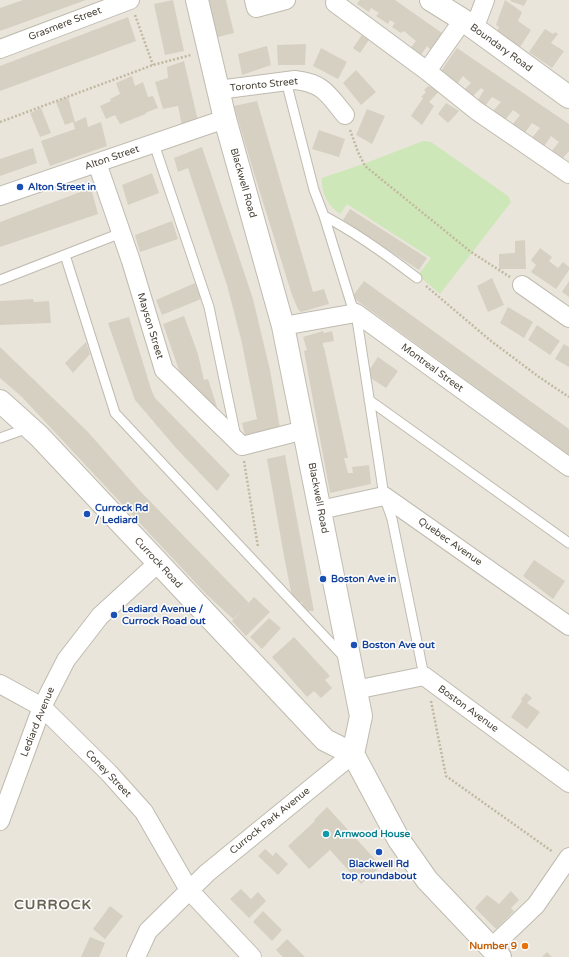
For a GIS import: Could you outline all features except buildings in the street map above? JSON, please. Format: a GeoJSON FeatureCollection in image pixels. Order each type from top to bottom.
{"type":"FeatureCollection","features":[{"type":"Feature","properties":{"kind":"street","name":"Grasmere Street"},"geometry":{"type":"LineString","coordinates":[[0,49],[129,0]]}},
{"type":"Feature","properties":{"kind":"street","name":"Blackwell Road"},"geometry":{"type":"LineString","coordinates":[[197,0],[225,119],[283,326],[361,716],[353,754]]}},
{"type":"Feature","properties":{"kind":"street"},"geometry":{"type":"LineString","coordinates":[[255,4],[286,0]]}},
{"type":"Feature","properties":{"kind":"street","name":"Boundary Road"},"geometry":{"type":"LineString","coordinates":[[431,0],[569,97]]}},
{"type":"Feature","properties":{"kind":"street"},"geometry":{"type":"LineString","coordinates":[[427,71],[468,25],[485,0]]}},
{"type":"Feature","properties":{"kind":"street"},"geometry":{"type":"LineString","coordinates":[[335,1],[477,111],[569,174]]}},
{"type":"Feature","properties":{"kind":"street","name":"Toronto Street"},"geometry":{"type":"LineString","coordinates":[[218,90],[295,80],[306,81],[319,86],[330,96],[345,114]]}},
{"type":"Feature","properties":{"kind":"street","name":"Alton Street"},"geometry":{"type":"LineString","coordinates":[[0,196],[225,119]]}},
{"type":"Feature","properties":{"kind":"street","name":"Mayson Street"},"geometry":{"type":"LineString","coordinates":[[97,163],[121,233],[164,370],[239,444]]}},
{"type":"Feature","properties":{"kind":"street"},"geometry":{"type":"LineString","coordinates":[[522,285],[569,318]]}},
{"type":"Feature","properties":{"kind":"street"},"geometry":{"type":"LineString","coordinates":[[283,326],[356,313]]}},
{"type":"Feature","properties":{"kind":"street","name":"Montreal Street"},"geometry":{"type":"LineString","coordinates":[[356,313],[569,466]]}},
{"type":"Feature","properties":{"kind":"street","name":"Currock Road"},"geometry":{"type":"LineString","coordinates":[[0,401],[39,436],[325,740],[353,754]]}},
{"type":"Feature","properties":{"kind":"street"},"geometry":{"type":"LineString","coordinates":[[239,444],[304,430]]}},
{"type":"Feature","properties":{"kind":"street"},"geometry":{"type":"LineString","coordinates":[[320,510],[384,496]]}},
{"type":"Feature","properties":{"kind":"street","name":"Quebec Avenue"},"geometry":{"type":"LineString","coordinates":[[384,496],[569,626]]}},
{"type":"Feature","properties":{"kind":"street","name":"Lediard Avenue"},"geometry":{"type":"LineString","coordinates":[[0,821],[42,707],[66,660],[100,616],[158,563]]}},
{"type":"Feature","properties":{"kind":"street"},"geometry":{"type":"LineString","coordinates":[[355,690],[425,677]]}},
{"type":"Feature","properties":{"kind":"street","name":"Boston Avenue"},"geometry":{"type":"LineString","coordinates":[[425,677],[569,783]]}},
{"type":"Feature","properties":{"kind":"street","name":"Coney Street"},"geometry":{"type":"LineString","coordinates":[[0,684],[42,707],[108,773],[144,812],[189,890]]}},
{"type":"Feature","properties":{"kind":"street"},"geometry":{"type":"LineString","coordinates":[[353,754],[399,840],[426,880],[496,952],[536,905],[567,860]]}},
{"type":"Feature","properties":{"kind":"street","name":"Currock Park Avenue"},"geometry":{"type":"LineString","coordinates":[[136,957],[148,931],[207,873],[353,754]]}},
{"type":"Feature","properties":{"kind":"street"},"geometry":{"type":"LineString","coordinates":[[189,890],[252,957]]}},
{"type":"Feature","properties":{"kind":"lane"},"geometry":{"type":"LineString","coordinates":[[286,81],[314,190],[324,216],[351,303],[356,313],[384,496],[392,519],[425,677]]}},
{"type":"Feature","properties":{"kind":"lane"},"geometry":{"type":"LineString","coordinates":[[154,144],[210,307],[239,444]]}},
{"type":"Feature","properties":{"kind":"lane"},"geometry":{"type":"LineString","coordinates":[[324,216],[373,246],[417,278]]}},
{"type":"Feature","properties":{"kind":"lane"},"geometry":{"type":"LineString","coordinates":[[0,280],[121,233]]}},
{"type":"Feature","properties":{"kind":"lane"},"geometry":{"type":"LineString","coordinates":[[65,255],[115,413],[350,663]]}},
{"type":"Feature","properties":{"kind":"lane"},"geometry":{"type":"LineString","coordinates":[[369,400],[569,543]]}},
{"type":"Feature","properties":{"kind":"lane"},"geometry":{"type":"LineString","coordinates":[[0,438],[29,427]]}},
{"type":"Feature","properties":{"kind":"path"},"geometry":{"type":"LineString","coordinates":[[129,0],[153,65]]}},
{"type":"Feature","properties":{"kind":"path"},"geometry":{"type":"LineString","coordinates":[[0,122],[153,65],[208,50]]}},
{"type":"Feature","properties":{"kind":"path"},"geometry":{"type":"LineString","coordinates":[[345,114],[358,152],[365,166],[471,252],[522,285]]}},
{"type":"Feature","properties":{"kind":"path"},"geometry":{"type":"LineString","coordinates":[[417,278],[491,341],[539,377],[569,397]]}},
{"type":"Feature","properties":{"kind":"path"},"geometry":{"type":"LineString","coordinates":[[239,444],[262,569]]}},
{"type":"Feature","properties":{"kind":"path"},"geometry":{"type":"LineString","coordinates":[[425,677],[446,776],[567,860]]}},
{"type":"Feature","properties":{"kind":"shaded area"},"geometry":{"type":"Polygon","coordinates":[[[0,0],[569,0],[569,957],[0,957],[0,0]]]}},
{"type":"Feature","properties":{"kind":"green space"},"geometry":{"type":"Polygon","coordinates":[[[423,141],[431,142],[508,196],[511,202],[440,294],[419,276],[431,258],[347,204],[340,214],[326,199],[322,184],[322,178],[423,141]]]}},
{"type":"Feature","properties":{"kind":"place","name":"Alton Street in"},"geometry":{"type":"Point","coordinates":[20,187]}},
{"type":"Feature","properties":{"kind":"place","name":"Currock Rd / Lediard"},"geometry":{"type":"Point","coordinates":[87,514]}},
{"type":"Feature","properties":{"kind":"place","name":"Boston Ave in"},"geometry":{"type":"Point","coordinates":[323,579]}},
{"type":"Feature","properties":{"kind":"place","name":"Lediard Avenue / Currock Road out"},"geometry":{"type":"Point","coordinates":[114,615]}},
{"type":"Feature","properties":{"kind":"place","name":"Boston Ave out"},"geometry":{"type":"Point","coordinates":[354,645]}},
{"type":"Feature","properties":{"kind":"place","name":"Arnwood House"},"geometry":{"type":"Point","coordinates":[326,834]}},
{"type":"Feature","properties":{"kind":"place","name":"Blackwell Rd top roundabout"},"geometry":{"type":"Point","coordinates":[379,852]}},
{"type":"Feature","properties":{"kind":"place","name":"Number 9"},"geometry":{"type":"Point","coordinates":[525,946]}},
{"type":"Feature","properties":{"kind":"district","name":"CURROCK"},"geometry":{"type":"Point","coordinates":[53,905]}}]}
